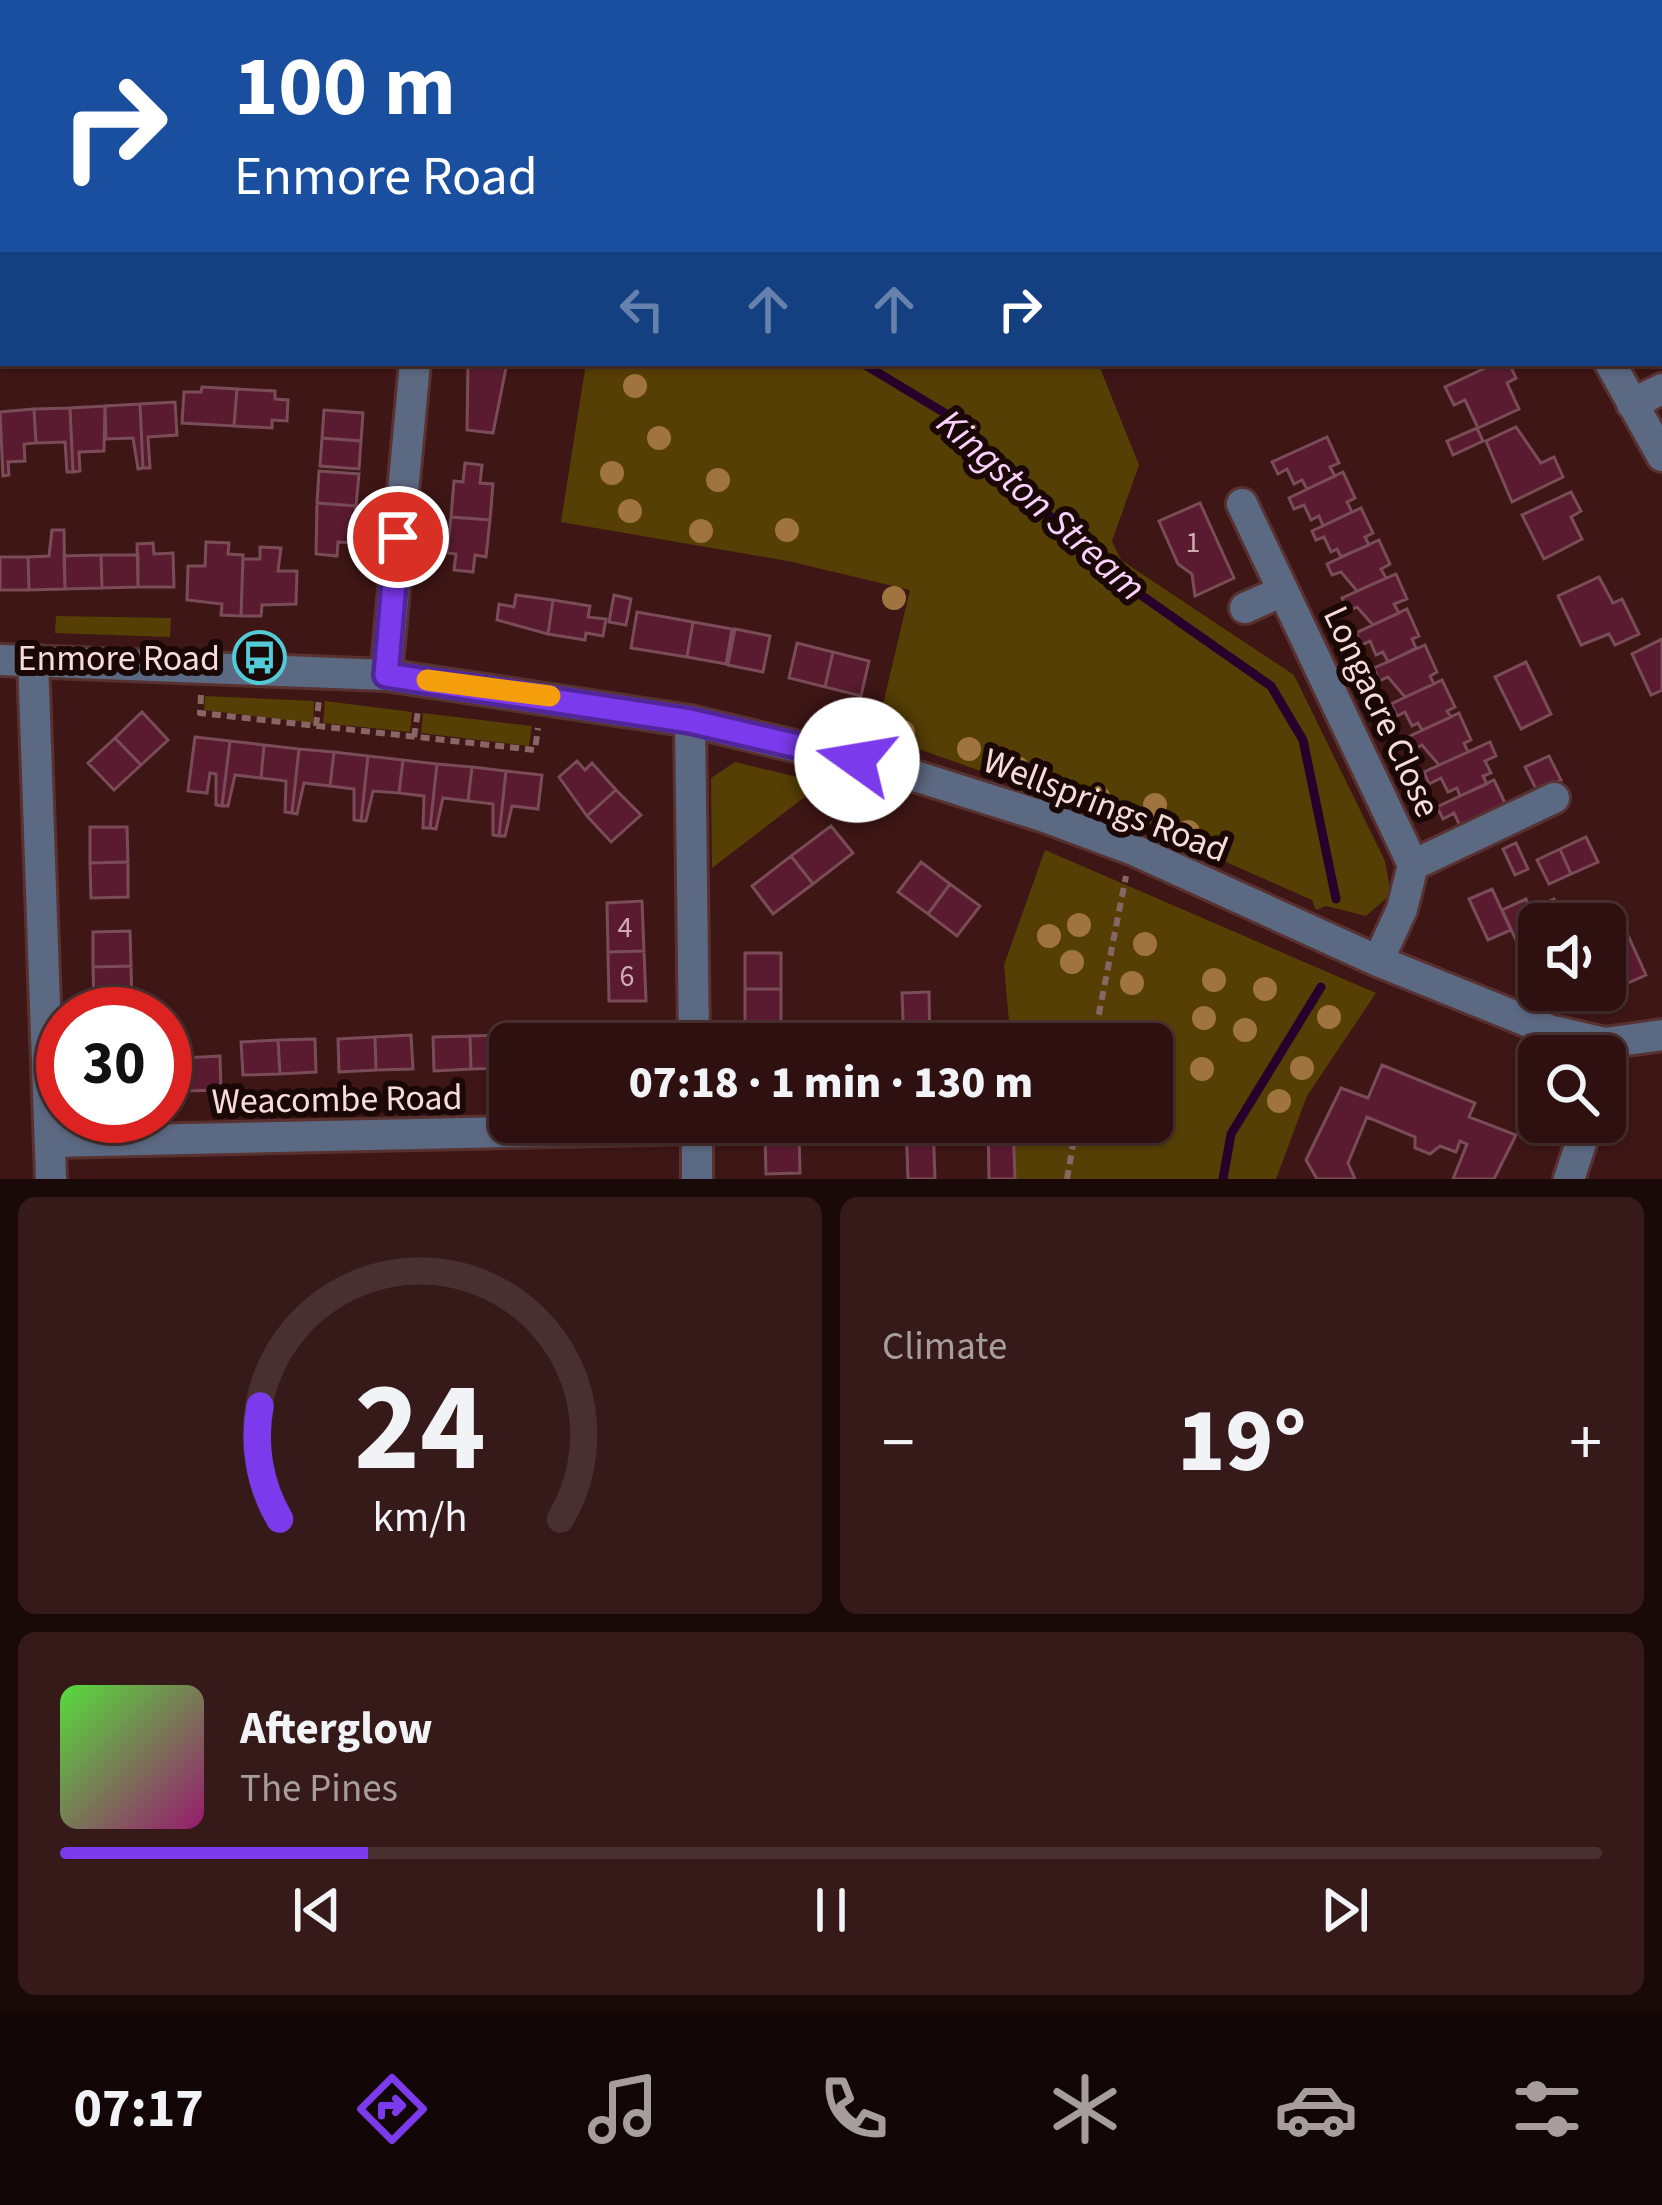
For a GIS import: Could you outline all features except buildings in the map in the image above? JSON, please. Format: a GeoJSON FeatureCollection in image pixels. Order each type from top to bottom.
{"type":"FeatureCollection","features":[{"type":"Feature","properties":{"kind":"street"},"geometry":{"type":"LineString","coordinates":[[386,675],[415,366]]}},
{"type":"Feature","properties":{"kind":"street"},"geometry":{"type":"LineString","coordinates":[[1612,366],[1662,456]]}},
{"type":"Feature","properties":{"kind":"street"},"geometry":{"type":"LineString","coordinates":[[1632,404],[1662,389]]}},
{"type":"Feature","properties":{"kind":"street","name":"Longacre Close"},"geometry":{"type":"LineString","coordinates":[[1242,504],[1412,865],[1402,909],[1378,961]]}},
{"type":"Feature","properties":{"kind":"street","name":"Longacre Close"},"geometry":{"type":"LineString","coordinates":[[1245,608],[1283,591]]}},
{"type":"Feature","properties":{"kind":"street"},"geometry":{"type":"LineString","coordinates":[[33,658],[45,987]]}},
{"type":"Feature","properties":{"kind":"street","name":"Wellsprings Road"},"geometry":{"type":"LineString","coordinates":[[0,660],[386,675],[543,695],[690,721],[899,771],[1136,851],[1378,961],[1563,1035]]}},
{"type":"Feature","properties":{"kind":"street"},"geometry":{"type":"LineString","coordinates":[[690,721],[694,1023]]}},
{"type":"Feature","properties":{"kind":"street","name":"Longacre Close"},"geometry":{"type":"LineString","coordinates":[[1412,865],[1554,798]]}},
{"type":"Feature","properties":{"kind":"street","name":"Wellsprings Road"},"geometry":{"type":"LineString","coordinates":[[1626,1044],[1662,1035]]}},
{"type":"Feature","properties":{"kind":"street","name":"Weacombe Road"},"geometry":{"type":"LineString","coordinates":[[192,1138],[489,1130]]}},
{"type":"Feature","properties":{"kind":"street"},"geometry":{"type":"LineString","coordinates":[[51,1143],[51,1179]]}},
{"type":"Feature","properties":{"kind":"street"},"geometry":{"type":"LineString","coordinates":[[697,1143],[697,1179]]}},
{"type":"Feature","properties":{"kind":"street"},"geometry":{"type":"LineString","coordinates":[[1569,1179],[1581,1143]]}},
{"type":"Feature","properties":{"kind":"path"},"geometry":{"type":"LineString","coordinates":[[539,0],[553,0]]}},
{"type":"Feature","properties":{"kind":"path"},"geometry":{"type":"LineString","coordinates":[[204,666],[200,713],[535,750],[543,695]]}},
{"type":"Feature","properties":{"kind":"path"},"geometry":{"type":"LineString","coordinates":[[1097,1023],[1125,879],[1136,851]]}},
{"type":"Feature","properties":{"kind":"path"},"geometry":{"type":"LineString","coordinates":[[1067,1179],[1073,1143]]}},
{"type":"Feature","properties":{"kind":"shaded area"},"geometry":{"type":"Polygon","coordinates":[[[586,366],[1099,366],[1139,465],[1112,541],[1121,560],[1294,675],[1385,861],[1391,894],[1366,916],[1326,906],[1316,910],[1312,900],[1176,840],[876,734],[910,590],[788,561],[561,522],[586,366]]]}},
{"type":"Feature","properties":{"kind":"shaded area"},"geometry":{"type":"Polygon","coordinates":[[[56,616],[171,618],[170,637],[55,633],[56,616]]]}},
{"type":"Feature","properties":{"kind":"shaded area"},"geometry":{"type":"Polygon","coordinates":[[[205,696],[314,701],[313,723],[204,710],[205,696]]]}},
{"type":"Feature","properties":{"kind":"shaded area"},"geometry":{"type":"Polygon","coordinates":[[[325,701],[412,712],[410,732],[323,723],[325,701]]]}},
{"type":"Feature","properties":{"kind":"shaded area"},"geometry":{"type":"Polygon","coordinates":[[[423,713],[532,726],[529,746],[421,733],[423,713]]]}},
{"type":"Feature","properties":{"kind":"shaded area"},"geometry":{"type":"Polygon","coordinates":[[[735,762],[823,783],[712,868],[711,778],[735,762]]]}},
{"type":"Feature","properties":{"kind":"shaded area"},"geometry":{"type":"Polygon","coordinates":[[[1045,850],[1376,993],[1307,1096],[1276,1179],[1015,1179],[1014,1143],[1173,1143],[1173,1023],[1009,1023],[1004,965],[1045,850]]]}},
{"type":"Feature","properties":{"kind":"waterway","name":"Kingston Stream"},"geometry":{"type":"LineString","coordinates":[[867,366],[948,415],[1101,567],[1271,686],[1303,740],[1336,899]]}},
{"type":"Feature","properties":{"kind":"waterway","name":"Kingston Stream"},"geometry":{"type":"LineString","coordinates":[[1223,1179],[1231,1134],[1321,987]]}},
{"type":"Feature","properties":{"kind":"slow traffic"},"geometry":{"type":"LineString","coordinates":[[427,680],[550,696]]}},
{"type":"Feature","properties":{"kind":"place","name":"Enmore Road"},"geometry":{"type":"Point","coordinates":[259,657]}},
{"type":"Feature","properties":{"kind":"route"},"geometry":{"type":"LineString","coordinates":[[398,537],[386,675],[543,695],[690,721],[857,760]]}}]}
